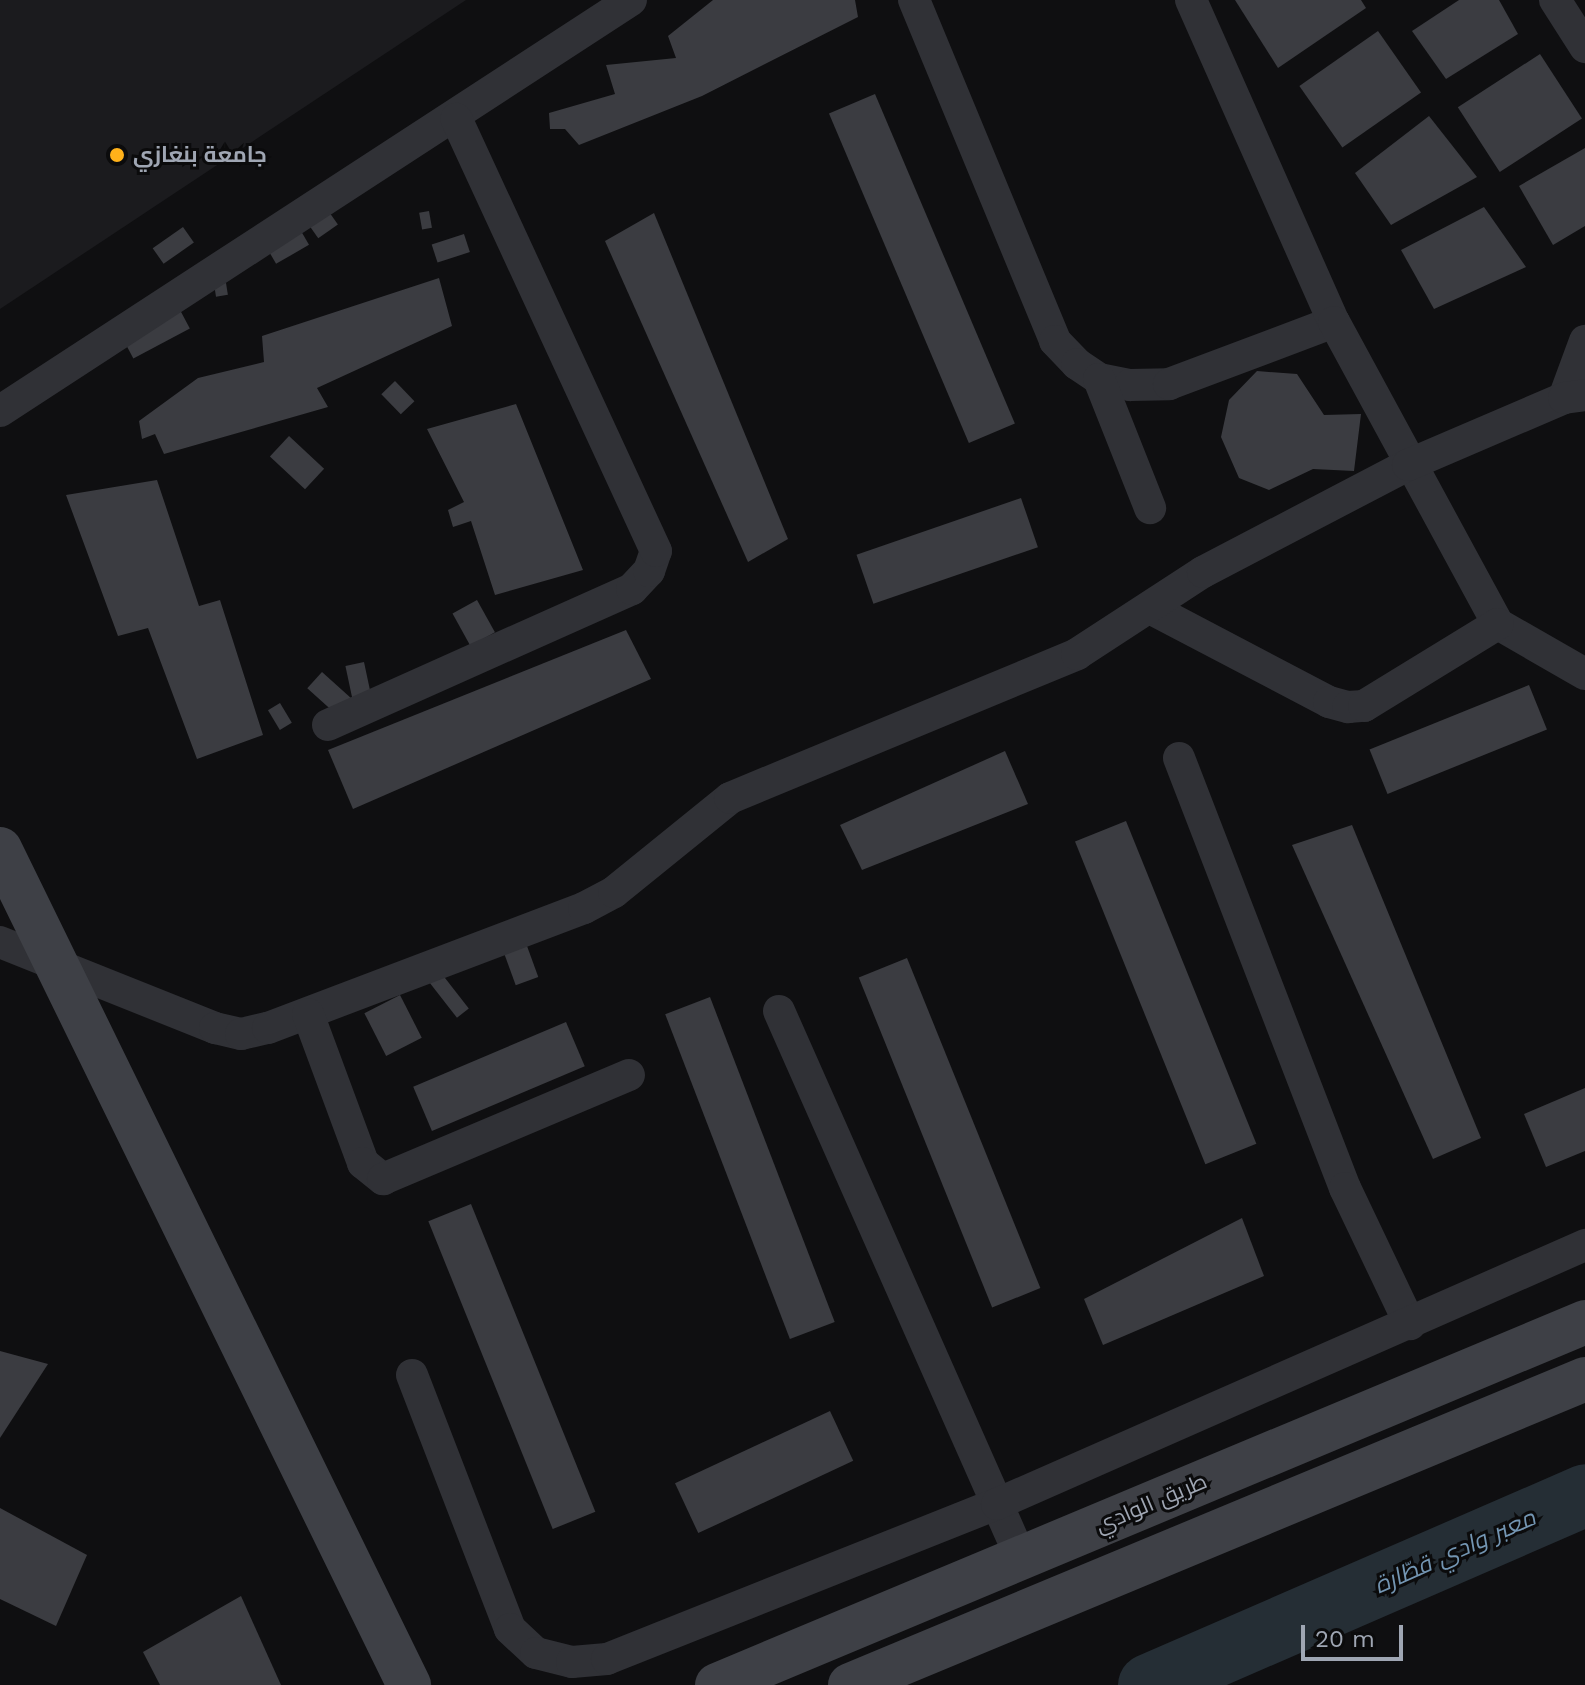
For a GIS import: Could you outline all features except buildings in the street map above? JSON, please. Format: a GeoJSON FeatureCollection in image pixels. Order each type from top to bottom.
{"type":"FeatureCollection","features":[{"type":"Feature","properties":{"kind":"main road"},"geometry":{"type":"LineString","coordinates":[[0,849],[407,1679]]}},
{"type":"Feature","properties":{"kind":"main road","name":"طريق الوادي"},"geometry":{"type":"LineString","coordinates":[[717,1685],[1585,1322]]}},
{"type":"Feature","properties":{"kind":"main road"},"geometry":{"type":"LineString","coordinates":[[850,1685],[1585,1379]]}},
{"type":"Feature","properties":{"kind":"main road"},"geometry":{"type":"LineString","coordinates":[[1435,1384],[1455,1433]]}},
{"type":"Feature","properties":{"kind":"street"},"geometry":{"type":"LineString","coordinates":[[0,411],[456,119],[631,0]]}},
{"type":"Feature","properties":{"kind":"street"},"geometry":{"type":"LineString","coordinates":[[914,0],[1055,341],[1099,379],[1150,508]]}},
{"type":"Feature","properties":{"kind":"street"},"geometry":{"type":"LineString","coordinates":[[1191,0],[1334,322],[1408,465],[1498,624],[1585,674]]}},
{"type":"Feature","properties":{"kind":"street"},"geometry":{"type":"LineString","coordinates":[[1555,0],[1585,47]]}},
{"type":"Feature","properties":{"kind":"street"},"geometry":{"type":"LineString","coordinates":[[328,725],[632,589],[649,571],[656,551],[456,119]]}},
{"type":"Feature","properties":{"kind":"street"},"geometry":{"type":"LineString","coordinates":[[1099,379],[1130,385],[1169,384],[1334,322]]}},
{"type":"Feature","properties":{"kind":"street"},"geometry":{"type":"LineString","coordinates":[[0,942],[241,1034],[308,1014],[584,908],[614,892],[730,798],[1077,654],[1203,572],[1408,465],[1574,397],[1585,341]]}},
{"type":"Feature","properties":{"kind":"street"},"geometry":{"type":"LineString","coordinates":[[1150,608],[1329,702],[1348,707],[1364,706],[1498,624]]}},
{"type":"Feature","properties":{"kind":"street"},"geometry":{"type":"LineString","coordinates":[[1179,758],[1345,1188],[1410,1324]]}},
{"type":"Feature","properties":{"kind":"street"},"geometry":{"type":"LineString","coordinates":[[779,1011],[1021,1558]]}},
{"type":"Feature","properties":{"kind":"street"},"geometry":{"type":"LineString","coordinates":[[308,1014],[363,1163],[372,1176],[383,1179],[629,1075]]}},
{"type":"Feature","properties":{"kind":"street"},"geometry":{"type":"LineString","coordinates":[[412,1375],[510,1629],[536,1653],[572,1662],[607,1659],[997,1504],[1585,1245]]}},
{"type":"Feature","properties":{"kind":"shaded area","name":"جامعة بنغازي"},"geometry":{"type":"Polygon","coordinates":[[[0,0],[466,0],[0,309],[0,0]]]}},
{"type":"Feature","properties":{"kind":"waterway","name":"معبر وادي قطّارة"},"geometry":{"type":"LineString","coordinates":[[1149,1685],[1585,1495]]}},
{"type":"Feature","properties":{"kind":"place","name":"جامعة بنغازي"},"geometry":{"type":"Point","coordinates":[117,155]}}]}
